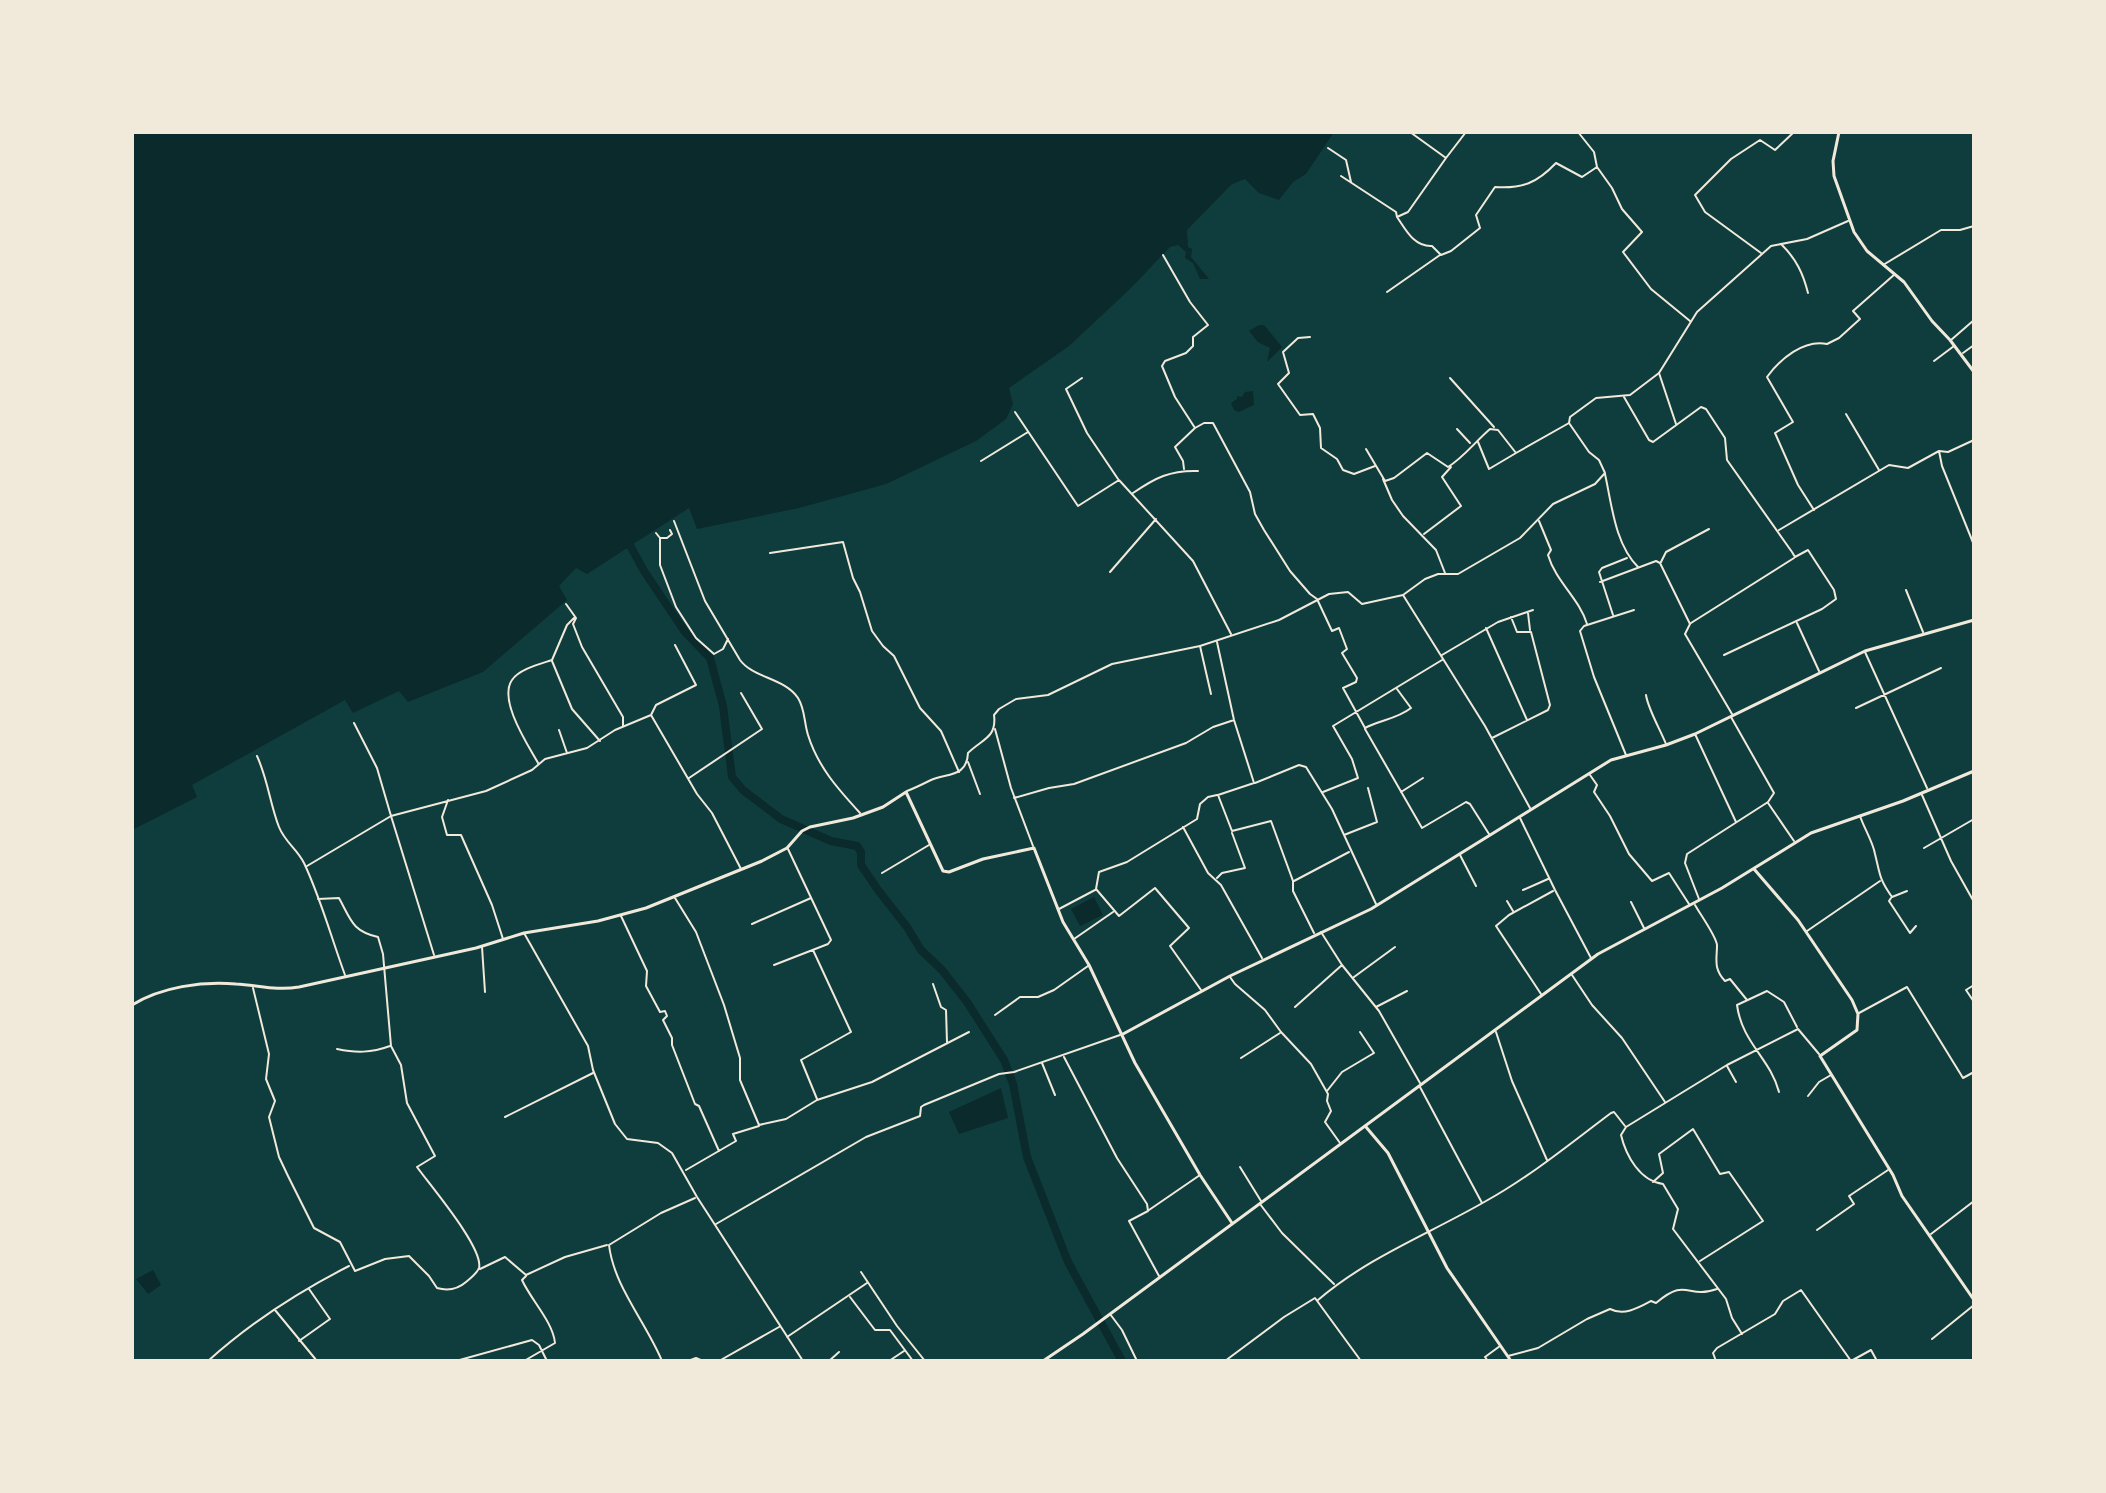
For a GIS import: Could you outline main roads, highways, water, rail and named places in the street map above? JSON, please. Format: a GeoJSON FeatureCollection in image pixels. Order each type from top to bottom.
{"type":"FeatureCollection","features":[{"type":"Feature","properties":{"kind":"main road"},"geometry":{"type":"LineString","coordinates":[[1839,132],[1833,168],[1848,221],[1859,241],[1882,265],[1895,273],[1974,372]]}},
{"type":"Feature","properties":{"kind":"main road"},"geometry":{"type":"LineString","coordinates":[[1123,1034],[1263,959],[1376,905],[1589,772],[1626,755],[1695,734],[1865,651],[1974,620]]}},
{"type":"Feature","properties":{"kind":"main road"},"geometry":{"type":"LineString","coordinates":[[1043,1361],[1592,959],[1829,825],[1921,794],[1974,771]]}},
{"type":"Feature","properties":{"kind":"main road"},"geometry":{"type":"LineString","coordinates":[[132,1005],[150,995],[210,984],[283,990],[482,947],[524,933],[621,915],[741,870],[787,848],[802,831],[810,827],[862,815],[883,807],[906,792],[939,866],[949,872],[983,859],[1034,848],[1058,909],[1089,965],[1150,1091],[1232,1223]]}},
{"type":"Feature","properties":{"kind":"main road"},"geometry":{"type":"LineString","coordinates":[[1754,869],[1806,932],[1858,1014],[1857,1030],[1820,1056],[1889,1169],[1902,1196],[1974,1303]]}},
{"type":"Feature","properties":{"kind":"main road"},"geometry":{"type":"LineString","coordinates":[[1365,1126],[1388,1153],[1447,1268],[1511,1361]]}},
{"type":"Feature","properties":{"kind":"water"},"geometry":{"type":"Polygon","coordinates":[[[132,132],[1334,132],[1306,174],[1293,182],[1279,200],[1259,193],[1245,179],[1232,184],[1187,230],[1191,257],[1209,279],[1200,279],[1193,263],[1185,258],[1186,252],[1178,245],[1170,247],[1069,346],[1009,388],[1013,404],[1006,419],[976,441],[886,484],[799,508],[697,529],[689,508],[587,574],[576,568],[559,586],[567,600],[483,672],[408,702],[399,691],[353,713],[345,700],[192,785],[197,797],[132,830],[132,132]]]}},
{"type":"Feature","properties":{"kind":"water"},"geometry":{"type":"Polygon","coordinates":[[[1264,325],[1282,347],[1267,362],[1270,348],[1258,342],[1249,331],[1264,325]]]}},
{"type":"Feature","properties":{"kind":"water"},"geometry":{"type":"Polygon","coordinates":[[[1253,391],[1254,405],[1239,412],[1234,410],[1231,403],[1237,396],[1242,397],[1245,392],[1253,391]]]}},
{"type":"Feature","properties":{"kind":"water"},"geometry":{"type":"Polygon","coordinates":[[[1094,897],[1103,915],[1080,926],[1071,909],[1094,897]]]}},
{"type":"Feature","properties":{"kind":"water"},"geometry":{"type":"Polygon","coordinates":[[[1001,1088],[1008,1118],[959,1134],[949,1112],[1001,1088]]]}},
{"type":"Feature","properties":{"kind":"water"},"geometry":{"type":"Polygon","coordinates":[[[153,1270],[161,1285],[148,1294],[136,1279],[153,1270]]]}},
{"type":"Feature","properties":{"kind":"waterway"},"geometry":{"type":"LineString","coordinates":[[626,538],[685,632],[710,658],[723,706],[732,777],[743,790],[781,819],[831,841],[857,846],[861,852],[861,865],[878,890],[921,950],[942,970],[967,1002],[1004,1060],[1013,1084],[1027,1157],[1068,1262],[1122,1361]]}}]}
